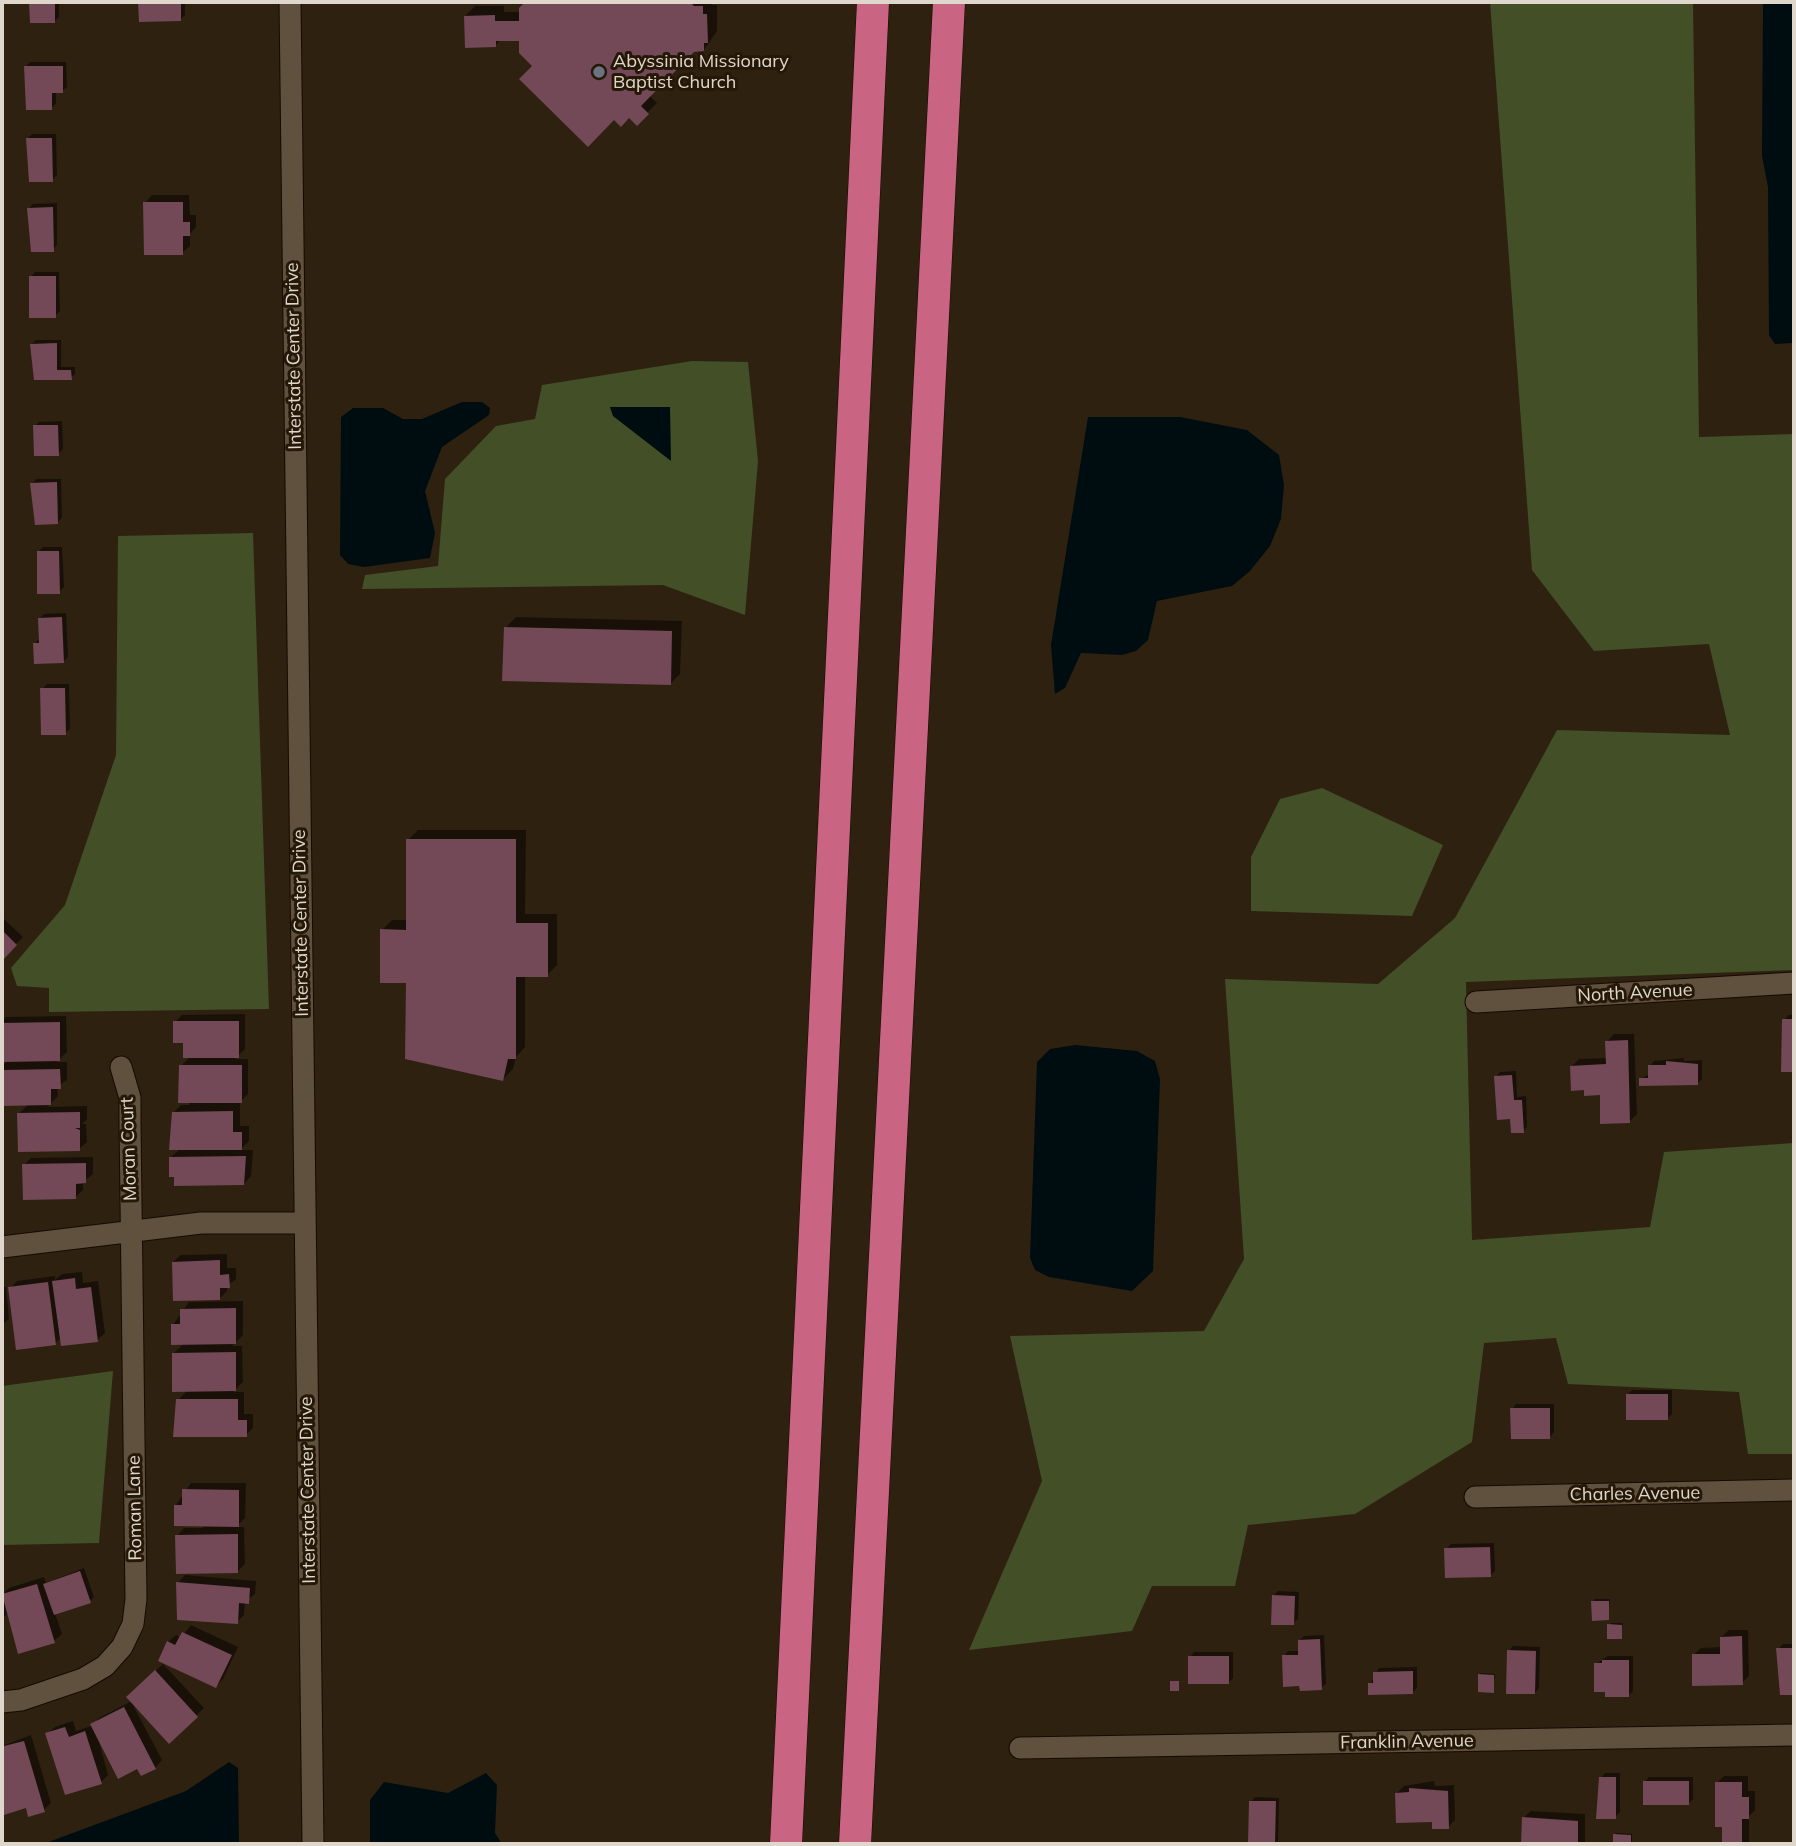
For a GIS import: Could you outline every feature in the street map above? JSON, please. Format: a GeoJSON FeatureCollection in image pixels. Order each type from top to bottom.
{"type":"FeatureCollection","features":[{"type":"Feature","properties":{"kind":"highway"},"geometry":{"type":"LineString","coordinates":[[786,1844],[873,2]]}},
{"type":"Feature","properties":{"kind":"highway"},"geometry":{"type":"LineString","coordinates":[[855,1844],[948,2]]}},
{"type":"Feature","properties":{"kind":"street","name":"Interstate Center Drive"},"geometry":{"type":"LineString","coordinates":[[290,2],[313,1844]]}},
{"type":"Feature","properties":{"kind":"street","name":"North Avenue"},"geometry":{"type":"LineString","coordinates":[[1476,1003],[1794,983]]}},
{"type":"Feature","properties":{"kind":"street","name":"Moran Court"},"geometry":{"type":"LineString","coordinates":[[121,1068],[130,1098],[132,1231]]}},
{"type":"Feature","properties":{"kind":"street"},"geometry":{"type":"LineString","coordinates":[[2,1247],[201,1223],[305,1223]]}},
{"type":"Feature","properties":{"kind":"street","name":"Roman Lane"},"geometry":{"type":"LineString","coordinates":[[2,1702],[21,1700],[83,1679],[105,1666],[122,1647],[133,1624],[136,1587],[132,1231]]}},
{"type":"Feature","properties":{"kind":"street","name":"Charles Avenue"},"geometry":{"type":"LineString","coordinates":[[1475,1497],[1794,1490]]}},
{"type":"Feature","properties":{"kind":"street","name":"Franklin Avenue"},"geometry":{"type":"LineString","coordinates":[[1020,1748],[1794,1735]]}},
{"type":"Feature","properties":{"kind":"green space"},"geometry":{"type":"Polygon","coordinates":[[[1490,2],[1693,2],[1699,437],[1794,434],[1794,970],[1466,982],[1472,1240],[1650,1227],[1664,1152],[1794,1143],[1794,1454],[1748,1454],[1739,1392],[1568,1384],[1556,1338],[1484,1343],[1472,1442],[1355,1514],[1248,1525],[1235,1586],[1152,1586],[1132,1631],[969,1650],[1042,1481],[1010,1336],[1204,1331],[1244,1259],[1225,979],[1378,984],[1455,918],[1557,730],[1730,735],[1709,644],[1594,651],[1532,570],[1490,2]]]}},
{"type":"Feature","properties":{"kind":"green space"},"geometry":{"type":"Polygon","coordinates":[[[692,361],[748,362],[758,461],[745,615],[663,585],[362,589],[365,575],[438,566],[445,479],[496,426],[535,419],[542,385],[692,361]]]}},
{"type":"Feature","properties":{"kind":"green space"},"geometry":{"type":"Polygon","coordinates":[[[253,533],[269,1009],[49,1012],[49,988],[17,986],[11,968],[65,905],[116,755],[118,536],[253,533]]]}},
{"type":"Feature","properties":{"kind":"green space"},"geometry":{"type":"Polygon","coordinates":[[[1322,788],[1443,845],[1412,916],[1251,911],[1251,857],[1280,799],[1322,788]]]}},
{"type":"Feature","properties":{"kind":"green space"},"geometry":{"type":"Polygon","coordinates":[[[113,1371],[99,1543],[2,1545],[2,1386],[113,1371]]]}},
{"type":"Feature","properties":{"kind":"shaded area"},"geometry":{"type":"Polygon","coordinates":[[[1763,2],[1794,2],[1794,343],[1775,344],[1769,335],[1768,187],[1762,156],[1763,2]]]}},
{"type":"Feature","properties":{"kind":"shaded area"},"geometry":{"type":"Polygon","coordinates":[[[462,402],[482,402],[490,408],[489,415],[442,447],[425,491],[435,533],[430,558],[364,567],[348,564],[340,555],[341,417],[353,408],[383,408],[403,419],[422,419],[462,402]]]}},
{"type":"Feature","properties":{"kind":"shaded area"},"geometry":{"type":"Polygon","coordinates":[[[610,407],[670,407],[671,461],[613,416],[610,407]]]}},
{"type":"Feature","properties":{"kind":"shaded area"},"geometry":{"type":"Polygon","coordinates":[[[1088,417],[1180,417],[1247,430],[1279,455],[1284,485],[1281,519],[1270,546],[1250,571],[1232,586],[1157,601],[1148,640],[1136,651],[1122,655],[1081,653],[1065,688],[1055,694],[1051,645],[1088,417]]]}},
{"type":"Feature","properties":{"kind":"shaded area"},"geometry":{"type":"Polygon","coordinates":[[[1075,1045],[1137,1051],[1155,1061],[1160,1079],[1153,1271],[1132,1291],[1049,1277],[1035,1270],[1030,1258],[1037,1062],[1050,1049],[1075,1045]]]}},
{"type":"Feature","properties":{"kind":"shaded area"},"geometry":{"type":"Polygon","coordinates":[[[229,1762],[238,1768],[239,1844],[43,1844],[186,1791],[229,1762]]]}},
{"type":"Feature","properties":{"kind":"shaded area"},"geometry":{"type":"Polygon","coordinates":[[[486,1773],[497,1785],[495,1833],[502,1844],[370,1844],[370,1800],[384,1782],[448,1793],[486,1773]]]}},
{"type":"Feature","properties":{"kind":"building"},"geometry":{"type":"Polygon","coordinates":[[[29,2],[55,2],[55,23],[30,23],[29,2]]]}},
{"type":"Feature","properties":{"kind":"building"},"geometry":{"type":"Polygon","coordinates":[[[138,2],[181,2],[181,21],[139,22],[138,2]]]}},
{"type":"Feature","properties":{"kind":"building","name":"Abyssinia Missionary Baptist Church"},"geometry":{"type":"Polygon","coordinates":[[[525,2],[690,2],[694,6],[703,6],[703,14],[707,14],[708,43],[704,43],[704,51],[694,52],[641,106],[649,114],[637,126],[629,118],[621,127],[614,120],[588,147],[519,79],[532,66],[519,53],[519,41],[496,41],[496,47],[465,48],[464,16],[495,15],[495,21],[519,21],[519,8],[525,2]]]}},
{"type":"Feature","properties":{"kind":"building"},"geometry":{"type":"Polygon","coordinates":[[[24,66],[63,66],[63,93],[52,93],[52,110],[26,110],[24,66]]]}},
{"type":"Feature","properties":{"kind":"building"},"geometry":{"type":"Polygon","coordinates":[[[26,138],[52,138],[53,182],[29,182],[26,138]]]}},
{"type":"Feature","properties":{"kind":"building"},"geometry":{"type":"Polygon","coordinates":[[[143,202],[183,202],[183,222],[190,222],[190,236],[183,236],[183,255],[144,255],[143,202]]]}},
{"type":"Feature","properties":{"kind":"building"},"geometry":{"type":"Polygon","coordinates":[[[53,207],[54,252],[31,252],[27,208],[53,207]]]}},
{"type":"Feature","properties":{"kind":"building"},"geometry":{"type":"Polygon","coordinates":[[[29,276],[56,276],[56,318],[29,318],[29,276]]]}},
{"type":"Feature","properties":{"kind":"building"},"geometry":{"type":"Polygon","coordinates":[[[57,343],[57,370],[71,370],[72,380],[34,380],[30,344],[57,343]]]}},
{"type":"Feature","properties":{"kind":"building"},"geometry":{"type":"Polygon","coordinates":[[[33,425],[58,425],[59,456],[34,456],[33,425]]]}},
{"type":"Feature","properties":{"kind":"building"},"geometry":{"type":"Polygon","coordinates":[[[57,482],[58,524],[35,525],[30,483],[57,482]]]}},
{"type":"Feature","properties":{"kind":"building"},"geometry":{"type":"Polygon","coordinates":[[[37,551],[59,551],[60,594],[37,594],[37,551]]]}},
{"type":"Feature","properties":{"kind":"building"},"geometry":{"type":"Polygon","coordinates":[[[62,617],[64,663],[34,664],[33,643],[39,643],[38,618],[62,617]]]}},
{"type":"Feature","properties":{"kind":"building"},"geometry":{"type":"Polygon","coordinates":[[[504,627],[672,631],[671,685],[502,681],[504,627]]]}},
{"type":"Feature","properties":{"kind":"building"},"geometry":{"type":"Polygon","coordinates":[[[40,688],[65,688],[66,735],[41,735],[40,688]]]}},
{"type":"Feature","properties":{"kind":"building"},"geometry":{"type":"Polygon","coordinates":[[[406,839],[516,839],[516,923],[548,923],[548,977],[516,977],[516,1059],[508,1059],[503,1081],[405,1059],[406,983],[380,983],[380,929],[406,930],[406,839]]]}},
{"type":"Feature","properties":{"kind":"building"},"geometry":{"type":"Polygon","coordinates":[[[2,930],[17,945],[2,961],[2,930]]]}},
{"type":"Feature","properties":{"kind":"building"},"geometry":{"type":"Polygon","coordinates":[[[1782,1019],[1794,1019],[1794,1072],[1781,1072],[1782,1019]]]}},
{"type":"Feature","properties":{"kind":"building"},"geometry":{"type":"Polygon","coordinates":[[[173,1021],[239,1021],[239,1058],[183,1058],[183,1043],[173,1043],[173,1021]]]}},
{"type":"Feature","properties":{"kind":"building"},"geometry":{"type":"Polygon","coordinates":[[[60,1022],[60,1061],[2,1062],[2,1023],[60,1022]]]}},
{"type":"Feature","properties":{"kind":"building"},"geometry":{"type":"Polygon","coordinates":[[[1628,1040],[1630,1123],[1600,1124],[1600,1095],[1584,1096],[1584,1090],[1571,1091],[1570,1066],[1606,1064],[1605,1041],[1628,1040]]]}},
{"type":"Feature","properties":{"kind":"building"},"geometry":{"type":"Polygon","coordinates":[[[1666,1061],[1698,1064],[1698,1085],[1639,1086],[1639,1078],[1648,1078],[1648,1065],[1666,1065],[1666,1061]]]}},
{"type":"Feature","properties":{"kind":"building"},"geometry":{"type":"Polygon","coordinates":[[[179,1065],[242,1065],[242,1103],[178,1103],[179,1065]]]}},
{"type":"Feature","properties":{"kind":"building"},"geometry":{"type":"Polygon","coordinates":[[[60,1069],[61,1089],[51,1089],[51,1105],[2,1106],[2,1070],[60,1069]]]}},
{"type":"Feature","properties":{"kind":"building"},"geometry":{"type":"Polygon","coordinates":[[[1512,1075],[1514,1100],[1522,1100],[1524,1133],[1511,1133],[1510,1119],[1497,1120],[1494,1076],[1512,1075]]]}},
{"type":"Feature","properties":{"kind":"building"},"geometry":{"type":"Polygon","coordinates":[[[233,1111],[233,1132],[242,1132],[242,1150],[169,1150],[172,1112],[233,1111]]]}},
{"type":"Feature","properties":{"kind":"building"},"geometry":{"type":"Polygon","coordinates":[[[80,1112],[80,1128],[75,1128],[80,1130],[80,1151],[18,1152],[17,1113],[80,1112]]]}},
{"type":"Feature","properties":{"kind":"building"},"geometry":{"type":"Polygon","coordinates":[[[246,1156],[244,1185],[174,1186],[174,1177],[169,1177],[169,1157],[246,1156]]]}},
{"type":"Feature","properties":{"kind":"building"},"geometry":{"type":"Polygon","coordinates":[[[86,1163],[86,1183],[76,1184],[76,1199],[23,1200],[22,1164],[86,1163]]]}},
{"type":"Feature","properties":{"kind":"building"},"geometry":{"type":"Polygon","coordinates":[[[220,1260],[220,1275],[229,1274],[230,1288],[220,1288],[220,1300],[173,1301],[172,1262],[220,1260]]]}},
{"type":"Feature","properties":{"kind":"building"},"geometry":{"type":"Polygon","coordinates":[[[75,1278],[76,1289],[91,1287],[98,1342],[61,1346],[52,1281],[75,1278]]]}},
{"type":"Feature","properties":{"kind":"building"},"geometry":{"type":"Polygon","coordinates":[[[48,1282],[56,1345],[16,1350],[8,1287],[48,1282]]]}},
{"type":"Feature","properties":{"kind":"building"},"geometry":{"type":"Polygon","coordinates":[[[236,1308],[236,1344],[171,1345],[171,1324],[180,1324],[180,1309],[236,1308]]]}},
{"type":"Feature","properties":{"kind":"building"},"geometry":{"type":"Polygon","coordinates":[[[236,1352],[236,1391],[172,1392],[172,1353],[236,1352]]]}},
{"type":"Feature","properties":{"kind":"building"},"geometry":{"type":"Polygon","coordinates":[[[1626,1394],[1668,1394],[1668,1420],[1626,1420],[1626,1394]]]}},
{"type":"Feature","properties":{"kind":"building"},"geometry":{"type":"Polygon","coordinates":[[[176,1399],[238,1399],[238,1420],[247,1420],[247,1437],[173,1437],[176,1399]]]}},
{"type":"Feature","properties":{"kind":"building"},"geometry":{"type":"Polygon","coordinates":[[[1510,1408],[1550,1408],[1550,1439],[1511,1439],[1510,1408]]]}},
{"type":"Feature","properties":{"kind":"building"},"geometry":{"type":"Polygon","coordinates":[[[182,1489],[239,1490],[239,1527],[174,1526],[174,1505],[182,1505],[182,1489]]]}},
{"type":"Feature","properties":{"kind":"building"},"geometry":{"type":"Polygon","coordinates":[[[238,1534],[238,1573],[176,1574],[175,1535],[238,1534]]]}},
{"type":"Feature","properties":{"kind":"building"},"geometry":{"type":"Polygon","coordinates":[[[1490,1547],[1491,1577],[1445,1578],[1444,1548],[1490,1547]]]}},
{"type":"Feature","properties":{"kind":"building"},"geometry":{"type":"Polygon","coordinates":[[[80,1571],[91,1603],[54,1615],[43,1584],[80,1571]]]}},
{"type":"Feature","properties":{"kind":"building"},"geometry":{"type":"Polygon","coordinates":[[[176,1582],[250,1588],[249,1604],[239,1603],[238,1624],[177,1620],[176,1582]]]}},
{"type":"Feature","properties":{"kind":"building"},"geometry":{"type":"Polygon","coordinates":[[[37,1584],[55,1643],[18,1654],[2,1594],[37,1584]]]}},
{"type":"Feature","properties":{"kind":"building"},"geometry":{"type":"Polygon","coordinates":[[[1272,1595],[1295,1596],[1294,1625],[1271,1625],[1272,1595]]]}},
{"type":"Feature","properties":{"kind":"building"},"geometry":{"type":"Polygon","coordinates":[[[1591,1601],[1609,1601],[1609,1620],[1592,1621],[1591,1601]]]}},
{"type":"Feature","properties":{"kind":"building"},"geometry":{"type":"Polygon","coordinates":[[[1607,1624],[1622,1625],[1622,1639],[1607,1639],[1607,1624]]]}},
{"type":"Feature","properties":{"kind":"building"},"geometry":{"type":"Polygon","coordinates":[[[182,1632],[232,1655],[216,1688],[158,1661],[167,1641],[175,1645],[182,1632]]]}},
{"type":"Feature","properties":{"kind":"building"},"geometry":{"type":"Polygon","coordinates":[[[1742,1636],[1743,1685],[1692,1686],[1692,1654],[1720,1654],[1720,1637],[1742,1636]]]}},
{"type":"Feature","properties":{"kind":"building"},"geometry":{"type":"Polygon","coordinates":[[[1320,1639],[1322,1690],[1300,1691],[1299,1686],[1283,1687],[1282,1655],[1298,1655],[1298,1640],[1320,1639]]]}},
{"type":"Feature","properties":{"kind":"building"},"geometry":{"type":"Polygon","coordinates":[[[1776,1648],[1794,1648],[1794,1695],[1780,1695],[1776,1648]]]}},
{"type":"Feature","properties":{"kind":"building"},"geometry":{"type":"Polygon","coordinates":[[[1507,1650],[1536,1651],[1535,1694],[1506,1694],[1507,1650]]]}},
{"type":"Feature","properties":{"kind":"building"},"geometry":{"type":"Polygon","coordinates":[[[1188,1656],[1229,1656],[1229,1684],[1188,1684],[1188,1656]]]}},
{"type":"Feature","properties":{"kind":"building"},"geometry":{"type":"Polygon","coordinates":[[[1602,1660],[1629,1660],[1629,1697],[1605,1697],[1605,1692],[1594,1692],[1594,1663],[1602,1663],[1602,1660]]]}},
{"type":"Feature","properties":{"kind":"building"},"geometry":{"type":"Polygon","coordinates":[[[155,1670],[198,1717],[169,1744],[126,1697],[155,1670]]]}},
{"type":"Feature","properties":{"kind":"building"},"geometry":{"type":"Polygon","coordinates":[[[1413,1671],[1413,1694],[1368,1695],[1368,1683],[1373,1683],[1373,1672],[1413,1671]]]}},
{"type":"Feature","properties":{"kind":"building"},"geometry":{"type":"Polygon","coordinates":[[[1478,1674],[1494,1675],[1494,1693],[1478,1692],[1478,1674]]]}},
{"type":"Feature","properties":{"kind":"building"},"geometry":{"type":"Polygon","coordinates":[[[1170,1681],[1179,1681],[1179,1691],[1170,1691],[1170,1681]]]}},
{"type":"Feature","properties":{"kind":"building"},"geometry":{"type":"Polygon","coordinates":[[[124,1707],[156,1769],[141,1776],[137,1769],[118,1779],[90,1724],[124,1707]]]}},
{"type":"Feature","properties":{"kind":"building"},"geometry":{"type":"Polygon","coordinates":[[[65,1727],[69,1737],[85,1731],[102,1784],[65,1795],[45,1733],[65,1727]]]}},
{"type":"Feature","properties":{"kind":"building"},"geometry":{"type":"Polygon","coordinates":[[[24,1741],[45,1812],[28,1817],[26,1808],[4,1815],[2,1751],[4,1746],[24,1741]]]}},
{"type":"Feature","properties":{"kind":"building"},"geometry":{"type":"Polygon","coordinates":[[[1599,1777],[1616,1777],[1616,1819],[1596,1819],[1599,1777]]]}},
{"type":"Feature","properties":{"kind":"building"},"geometry":{"type":"Polygon","coordinates":[[[1643,1781],[1689,1781],[1689,1805],[1643,1805],[1643,1781]]]}},
{"type":"Feature","properties":{"kind":"building"},"geometry":{"type":"Polygon","coordinates":[[[1715,1782],[1742,1782],[1742,1797],[1749,1797],[1749,1819],[1742,1819],[1742,1844],[1722,1844],[1722,1827],[1715,1827],[1715,1782]]]}},
{"type":"Feature","properties":{"kind":"building"},"geometry":{"type":"Polygon","coordinates":[[[1409,1788],[1448,1791],[1449,1829],[1432,1829],[1432,1822],[1396,1823],[1395,1793],[1409,1792],[1409,1788]]]}},
{"type":"Feature","properties":{"kind":"building"},"geometry":{"type":"Polygon","coordinates":[[[1249,1801],[1276,1801],[1275,1844],[1248,1844],[1249,1801]]]}},
{"type":"Feature","properties":{"kind":"building"},"geometry":{"type":"Polygon","coordinates":[[[1522,1817],[1578,1821],[1578,1844],[1521,1844],[1522,1817]]]}},
{"type":"Feature","properties":{"kind":"building"},"geometry":{"type":"Polygon","coordinates":[[[1613,1834],[1631,1835],[1631,1844],[1613,1844],[1613,1834]]]}},
{"type":"Feature","properties":{"kind":"place","name":"Abyssinia Missionary Baptist Church"},"geometry":{"type":"Point","coordinates":[599,72]}}]}
